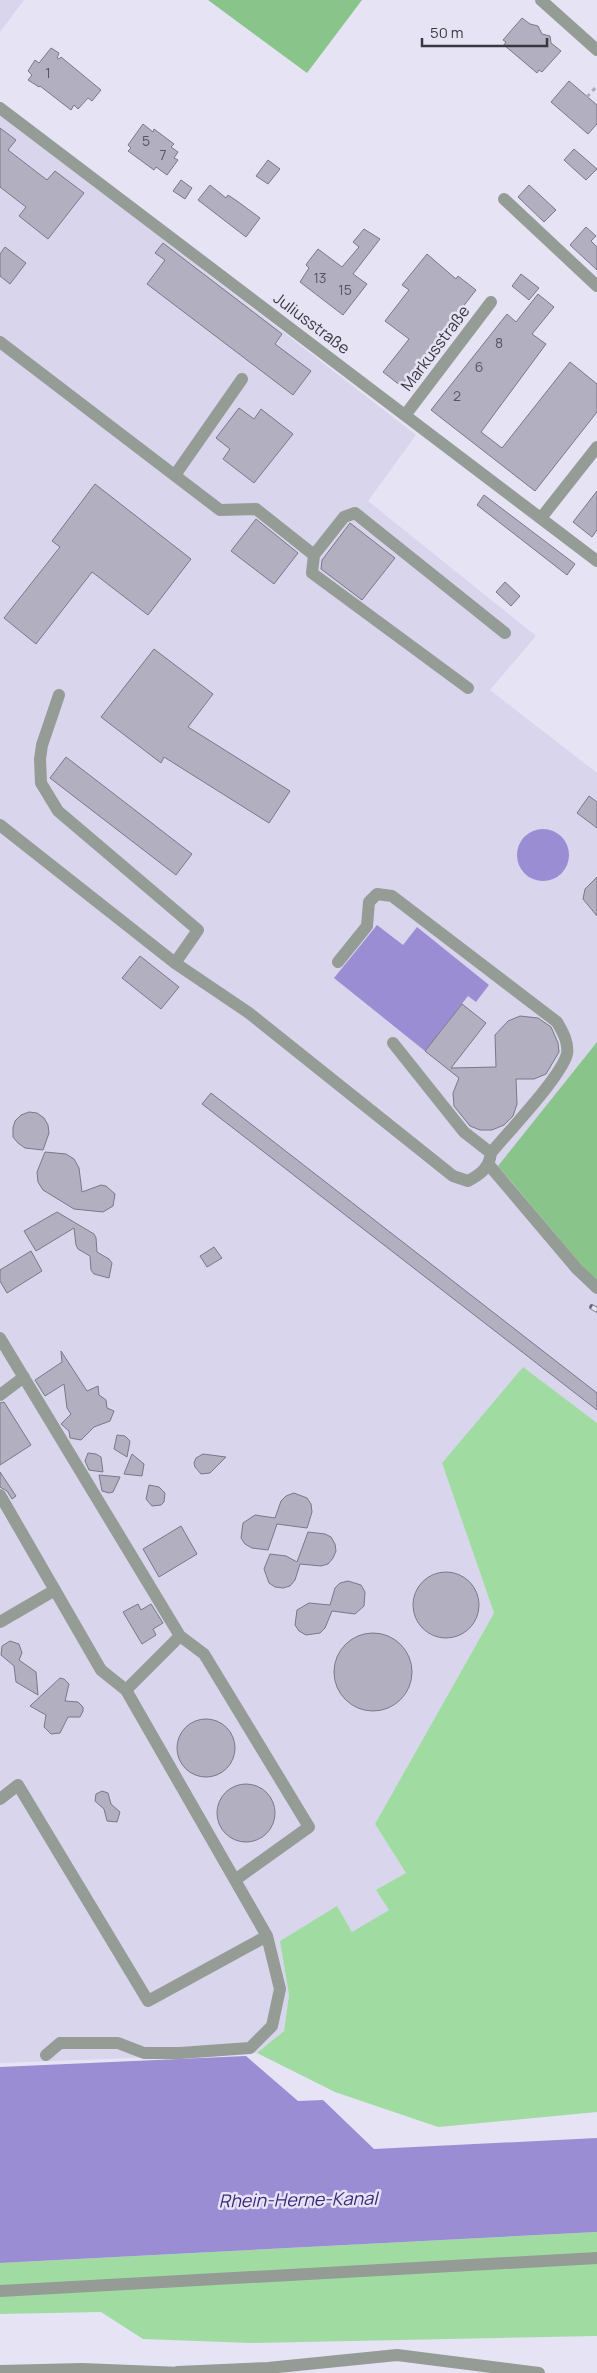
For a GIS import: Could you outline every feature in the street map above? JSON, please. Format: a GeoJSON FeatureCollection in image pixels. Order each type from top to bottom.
{"type":"FeatureCollection","features":[{"type":"Feature","properties":{"kind":"street"},"geometry":{"type":"LineString","coordinates":[[541,0],[597,50]]}},
{"type":"Feature","properties":{"kind":"street","name":"Juliusstraße"},"geometry":{"type":"LineString","coordinates":[[4,111],[406,414],[597,561]]}},
{"type":"Feature","properties":{"kind":"street"},"geometry":{"type":"LineString","coordinates":[[504,199],[597,286]]}},
{"type":"Feature","properties":{"kind":"street","name":"Markusstraße"},"geometry":{"type":"LineString","coordinates":[[406,414],[491,302]]}},
{"type":"Feature","properties":{"kind":"street"},"geometry":{"type":"LineString","coordinates":[[0,342],[220,510],[256,509],[314,555]]}},
{"type":"Feature","properties":{"kind":"street"},"geometry":{"type":"LineString","coordinates":[[175,475],[242,379]]}},
{"type":"Feature","properties":{"kind":"street"},"geometry":{"type":"LineString","coordinates":[[541,518],[597,447]]}},
{"type":"Feature","properties":{"kind":"street"},"geometry":{"type":"LineString","coordinates":[[468,688],[312,573],[314,555],[344,517],[355,514],[505,634]]}},
{"type":"Feature","properties":{"kind":"street"},"geometry":{"type":"LineString","coordinates":[[59,695],[42,745],[40,759],[41,783],[58,811],[198,930],[175,963]]}},
{"type":"Feature","properties":{"kind":"street"},"geometry":{"type":"LineString","coordinates":[[0,825],[175,963],[250,1013],[453,1176],[468,1181],[479,1176],[490,1159],[556,1075],[567,1054],[566,1038],[556,1022],[392,896],[377,894],[369,902],[367,926],[338,962]]}},
{"type":"Feature","properties":{"kind":"street"},"geometry":{"type":"LineString","coordinates":[[393,1043],[464,1132],[490,1159],[577,1269],[597,1288]]}},
{"type":"Feature","properties":{"kind":"street"},"geometry":{"type":"LineString","coordinates":[[0,1338],[180,1636],[204,1654],[309,1827],[235,1880]]}},
{"type":"Feature","properties":{"kind":"street"},"geometry":{"type":"LineString","coordinates":[[0,1395],[24,1377]]}},
{"type":"Feature","properties":{"kind":"street"},"geometry":{"type":"LineString","coordinates":[[0,1495],[101,1670],[126,1690],[267,1936],[280,1989],[272,2026],[250,2048],[180,2054],[144,2053],[118,2042],[60,2044],[46,2055]]}},
{"type":"Feature","properties":{"kind":"street"},"geometry":{"type":"LineString","coordinates":[[0,1622],[55,1590]]}},
{"type":"Feature","properties":{"kind":"street"},"geometry":{"type":"LineString","coordinates":[[126,1690],[180,1636]]}},
{"type":"Feature","properties":{"kind":"street"},"geometry":{"type":"LineString","coordinates":[[0,1800],[18,1785],[148,2001],[267,1936]]}},
{"type":"Feature","properties":{"kind":"street"},"geometry":{"type":"LineString","coordinates":[[0,2291],[597,2258]]}},
{"type":"Feature","properties":{"kind":"street"},"geometry":{"type":"LineString","coordinates":[[0,2371],[82,2369],[179,2372],[268,2368],[397,2355],[539,2373]]}},
{"type":"Feature","properties":{"kind":"path"},"geometry":{"type":"LineString","coordinates":[[588,97],[597,86]]}},
{"type":"Feature","properties":{"kind":"shaded area"},"geometry":{"type":"Polygon","coordinates":[[[0,0],[24,0],[0,32],[0,0]]]}},
{"type":"Feature","properties":{"kind":"shaded area"},"geometry":{"type":"Polygon","coordinates":[[[0,113],[416,435],[368,501],[536,636],[490,690],[597,773],[597,1042],[499,1166],[597,1281],[597,1423],[523,1368],[442,1463],[494,1613],[375,1824],[406,1873],[389,1910],[352,1932],[337,1907],[280,1941],[289,1995],[284,2031],[257,2053],[0,2063],[0,113]]]}},
{"type":"Feature","properties":{"kind":"green space"},"geometry":{"type":"Polygon","coordinates":[[[208,0],[362,0],[307,73],[208,0]]]}},
{"type":"Feature","properties":{"kind":"green space"},"geometry":{"type":"Polygon","coordinates":[[[597,1042],[597,1281],[498,1166],[597,1042]]]}},
{"type":"Feature","properties":{"kind":"green space"},"geometry":{"type":"Polygon","coordinates":[[[523,1367],[597,1423],[597,2112],[438,2127],[335,2092],[257,2053],[284,2031],[289,1995],[280,1941],[337,1906],[352,1932],[389,1910],[376,1890],[406,1873],[375,1824],[494,1613],[442,1463],[523,1367]]]}},
{"type":"Feature","properties":{"kind":"green space"},"geometry":{"type":"Polygon","coordinates":[[[597,2232],[597,2336],[250,2343],[143,2339],[101,2312],[0,2314],[0,2263],[597,2232]]]}},
{"type":"Feature","properties":{"kind":"water"},"geometry":{"type":"Polygon","coordinates":[[[538,829],[548,829],[557,833],[565,841],[569,855],[565,869],[557,877],[548,881],[538,881],[529,877],[521,869],[517,860],[517,850],[521,841],[529,833],[538,829]]]}},
{"type":"Feature","properties":{"kind":"water"},"geometry":{"type":"Polygon","coordinates":[[[377,925],[403,945],[417,927],[489,985],[476,1002],[468,996],[425,1051],[334,978],[377,925]]]}},
{"type":"Feature","properties":{"kind":"water","name":"Rhein-Herne-Kanal"},"geometry":{"type":"Polygon","coordinates":[[[246,2056],[298,2101],[323,2100],[374,2149],[597,2138],[597,2232],[0,2263],[0,2067],[246,2056]]]}},
{"type":"Feature","properties":{"kind":"building"},"geometry":{"type":"Polygon","coordinates":[[[522,18],[530,24],[538,26],[542,34],[550,36],[551,43],[561,51],[542,72],[539,70],[537,73],[504,45],[506,42],[503,40],[522,18]]]}},
{"type":"Feature","properties":{"kind":"building"},"geometry":{"type":"Polygon","coordinates":[[[51,48],[59,53],[57,58],[61,57],[101,90],[92,101],[88,98],[78,109],[74,105],[71,110],[40,86],[28,80],[32,75],[28,71],[35,60],[39,63],[51,48]]]}},
{"type":"Feature","properties":{"kind":"building"},"geometry":{"type":"Polygon","coordinates":[[[569,81],[597,105],[597,124],[588,134],[551,102],[569,81]]]}},
{"type":"Feature","properties":{"kind":"building"},"geometry":{"type":"Polygon","coordinates":[[[143,124],[153,132],[154,129],[174,144],[171,147],[178,152],[174,158],[178,160],[167,175],[156,167],[154,170],[128,151],[131,148],[128,145],[143,124]]]}},
{"type":"Feature","properties":{"kind":"building"},"geometry":{"type":"Polygon","coordinates":[[[0,128],[16,140],[8,150],[47,180],[55,171],[84,193],[48,239],[19,216],[26,207],[0,187],[0,128]]]}},
{"type":"Feature","properties":{"kind":"building"},"geometry":{"type":"Polygon","coordinates":[[[574,149],[597,169],[586,180],[564,160],[574,149]]]}},
{"type":"Feature","properties":{"kind":"building"},"geometry":{"type":"Polygon","coordinates":[[[268,160],[280,169],[268,184],[256,176],[268,160]]]}},
{"type":"Feature","properties":{"kind":"building"},"geometry":{"type":"Polygon","coordinates":[[[181,180],[192,188],[185,199],[173,191],[181,180]]]}},
{"type":"Feature","properties":{"kind":"building"},"geometry":{"type":"Polygon","coordinates":[[[210,185],[226,198],[228,195],[260,218],[246,237],[198,200],[210,185]]]}},
{"type":"Feature","properties":{"kind":"building"},"geometry":{"type":"Polygon","coordinates":[[[529,185],[556,210],[544,222],[518,197],[529,185]]]}},
{"type":"Feature","properties":{"kind":"building"},"geometry":{"type":"Polygon","coordinates":[[[586,227],[596,236],[591,241],[597,247],[597,270],[570,245],[586,227]]]}},
{"type":"Feature","properties":{"kind":"building"},"geometry":{"type":"Polygon","coordinates":[[[364,229],[380,239],[353,274],[367,284],[343,315],[300,282],[309,268],[306,265],[318,249],[342,267],[359,247],[353,242],[364,229]]]}},
{"type":"Feature","properties":{"kind":"building"},"geometry":{"type":"Polygon","coordinates":[[[163,243],[282,334],[275,344],[311,371],[293,395],[147,284],[165,260],[155,253],[163,243]]]}},
{"type":"Feature","properties":{"kind":"building"},"geometry":{"type":"Polygon","coordinates":[[[5,247],[26,263],[10,284],[0,276],[0,254],[5,247]]]}},
{"type":"Feature","properties":{"kind":"building"},"geometry":{"type":"Polygon","coordinates":[[[427,254],[456,279],[458,276],[476,290],[401,386],[383,372],[409,339],[385,321],[409,290],[402,285],[427,254]]]}},
{"type":"Feature","properties":{"kind":"building"},"geometry":{"type":"Polygon","coordinates":[[[521,274],[539,288],[529,300],[512,286],[521,274]]]}},
{"type":"Feature","properties":{"kind":"building"},"geometry":{"type":"Polygon","coordinates":[[[538,294],[554,307],[532,334],[546,344],[481,432],[502,448],[570,362],[597,384],[597,412],[535,491],[431,410],[507,314],[516,322],[538,294]]]}},
{"type":"Feature","properties":{"kind":"building"},"geometry":{"type":"Polygon","coordinates":[[[239,408],[254,419],[261,409],[293,434],[254,483],[223,459],[230,449],[216,438],[239,408]]]}},
{"type":"Feature","properties":{"kind":"building"},"geometry":{"type":"Polygon","coordinates":[[[95,484],[191,559],[148,615],[92,572],[36,644],[4,618],[60,547],[52,541],[95,484]]]}},
{"type":"Feature","properties":{"kind":"building"},"geometry":{"type":"Polygon","coordinates":[[[597,491],[597,530],[592,537],[573,522],[597,491]]]}},
{"type":"Feature","properties":{"kind":"building"},"geometry":{"type":"Polygon","coordinates":[[[484,495],[575,564],[567,575],[477,505],[484,495]]]}},
{"type":"Feature","properties":{"kind":"building"},"geometry":{"type":"Polygon","coordinates":[[[256,519],[298,553],[274,584],[231,551],[256,519]]]}},
{"type":"Feature","properties":{"kind":"building"},"geometry":{"type":"Polygon","coordinates":[[[350,523],[395,558],[362,600],[321,569],[322,560],[350,523]]]}},
{"type":"Feature","properties":{"kind":"building"},"geometry":{"type":"Polygon","coordinates":[[[505,582],[520,596],[511,606],[496,592],[505,582]]]}},
{"type":"Feature","properties":{"kind":"building"},"geometry":{"type":"Polygon","coordinates":[[[154,649],[213,694],[188,727],[290,791],[269,823],[164,757],[161,763],[101,717],[154,649]]]}},
{"type":"Feature","properties":{"kind":"building"},"geometry":{"type":"Polygon","coordinates":[[[66,757],[192,854],[176,875],[50,778],[66,757]]]}},
{"type":"Feature","properties":{"kind":"building"},"geometry":{"type":"Polygon","coordinates":[[[589,796],[597,802],[597,828],[577,813],[589,796]]]}},
{"type":"Feature","properties":{"kind":"building"},"geometry":{"type":"Polygon","coordinates":[[[597,877],[597,916],[583,899],[585,889],[597,877]]]}},
{"type":"Feature","properties":{"kind":"building"},"geometry":{"type":"Polygon","coordinates":[[[140,956],[179,987],[161,1009],[122,978],[140,956]]]}},
{"type":"Feature","properties":{"kind":"building"},"geometry":{"type":"Polygon","coordinates":[[[462,1004],[486,1023],[451,1068],[496,1067],[495,1035],[508,1021],[520,1016],[538,1018],[551,1027],[558,1043],[559,1052],[546,1074],[534,1079],[516,1079],[517,1104],[513,1116],[504,1125],[492,1130],[480,1130],[470,1126],[454,1106],[453,1093],[459,1078],[425,1051],[462,1004]]]}},
{"type":"Feature","properties":{"kind":"building"},"geometry":{"type":"Polygon","coordinates":[[[211,1093],[597,1393],[597,1410],[202,1104],[211,1093]]]}},
{"type":"Feature","properties":{"kind":"building"},"geometry":{"type":"Polygon","coordinates":[[[29,1112],[37,1113],[44,1118],[48,1125],[49,1133],[43,1150],[25,1148],[13,1137],[15,1121],[21,1115],[29,1112]]]}},
{"type":"Feature","properties":{"kind":"building"},"geometry":{"type":"Polygon","coordinates":[[[45,1152],[66,1154],[74,1159],[79,1168],[82,1192],[101,1185],[106,1186],[115,1194],[113,1206],[103,1212],[74,1209],[43,1190],[38,1182],[37,1172],[45,1152]]]}},
{"type":"Feature","properties":{"kind":"building"},"geometry":{"type":"Polygon","coordinates":[[[57,1212],[94,1234],[97,1252],[112,1263],[109,1278],[94,1274],[91,1270],[90,1256],[78,1249],[76,1245],[74,1228],[36,1251],[24,1231],[57,1212]]]}},
{"type":"Feature","properties":{"kind":"building"},"geometry":{"type":"Polygon","coordinates":[[[214,1247],[222,1258],[207,1267],[200,1256],[214,1247]]]}},
{"type":"Feature","properties":{"kind":"building"},"geometry":{"type":"Polygon","coordinates":[[[31,1251],[42,1271],[7,1293],[0,1281],[0,1270],[31,1251]]]}},
{"type":"Feature","properties":{"kind":"building"},"geometry":{"type":"Polygon","coordinates":[[[61,1351],[87,1391],[98,1386],[99,1395],[106,1400],[107,1408],[114,1411],[110,1421],[94,1427],[81,1440],[70,1438],[69,1431],[61,1424],[71,1414],[67,1408],[64,1384],[45,1396],[35,1380],[62,1362],[61,1351]]]}},
{"type":"Feature","properties":{"kind":"building"},"geometry":{"type":"Polygon","coordinates":[[[4,1402],[31,1445],[0,1465],[0,1403],[4,1402]]]}},
{"type":"Feature","properties":{"kind":"building"},"geometry":{"type":"Polygon","coordinates":[[[117,1435],[125,1436],[130,1441],[127,1457],[114,1449],[117,1435]]]}},
{"type":"Feature","properties":{"kind":"building"},"geometry":{"type":"Polygon","coordinates":[[[88,1453],[101,1457],[103,1472],[89,1470],[85,1461],[88,1453]]]}},
{"type":"Feature","properties":{"kind":"building"},"geometry":{"type":"Polygon","coordinates":[[[132,1454],[144,1464],[142,1476],[124,1474],[132,1454]]]}},
{"type":"Feature","properties":{"kind":"building"},"geometry":{"type":"Polygon","coordinates":[[[203,1454],[226,1457],[210,1473],[201,1474],[194,1463],[196,1458],[203,1454]]]}},
{"type":"Feature","properties":{"kind":"building"},"geometry":{"type":"Polygon","coordinates":[[[0,1472],[16,1496],[12,1499],[7,1491],[0,1487],[0,1472]]]}},
{"type":"Feature","properties":{"kind":"building"},"geometry":{"type":"Polygon","coordinates":[[[99,1475],[120,1477],[113,1492],[102,1491],[99,1475]]]}},
{"type":"Feature","properties":{"kind":"building"},"geometry":{"type":"Polygon","coordinates":[[[149,1485],[159,1487],[165,1493],[164,1502],[161,1505],[152,1506],[146,1499],[149,1485]]]}},
{"type":"Feature","properties":{"kind":"building"},"geometry":{"type":"Polygon","coordinates":[[[294,1493],[307,1498],[311,1504],[312,1512],[307,1528],[277,1524],[268,1550],[252,1548],[245,1544],[241,1538],[243,1523],[255,1515],[275,1518],[281,1501],[286,1496],[294,1493]]]}},
{"type":"Feature","properties":{"kind":"building"},"geometry":{"type":"Polygon","coordinates":[[[181,1526],[197,1554],[159,1577],[143,1549],[181,1526]]]}},
{"type":"Feature","properties":{"kind":"building"},"geometry":{"type":"Polygon","coordinates":[[[308,1532],[325,1534],[331,1537],[336,1551],[333,1558],[328,1564],[321,1566],[300,1564],[295,1580],[290,1586],[283,1588],[275,1587],[269,1583],[264,1569],[270,1554],[286,1556],[297,1562],[308,1532]]]}},
{"type":"Feature","properties":{"kind":"building"},"geometry":{"type":"Polygon","coordinates":[[[440,1572],[452,1572],[464,1577],[474,1587],[479,1599],[477,1618],[464,1633],[452,1638],[440,1638],[428,1633],[418,1623],[413,1611],[413,1599],[418,1587],[428,1577],[440,1572]]]}},
{"type":"Feature","properties":{"kind":"building"},"geometry":{"type":"Polygon","coordinates":[[[348,1581],[361,1585],[365,1592],[364,1606],[355,1614],[332,1611],[325,1628],[320,1633],[306,1635],[299,1631],[295,1625],[297,1610],[309,1603],[330,1605],[335,1588],[340,1583],[348,1581]]]}},
{"type":"Feature","properties":{"kind":"building"},"geometry":{"type":"Polygon","coordinates":[[[138,1604],[141,1610],[151,1604],[163,1623],[153,1629],[156,1635],[142,1644],[123,1612],[138,1604]]]}},
{"type":"Feature","properties":{"kind":"building"},"geometry":{"type":"Polygon","coordinates":[[[365,1633],[381,1633],[395,1639],[406,1650],[412,1664],[412,1680],[406,1694],[395,1705],[381,1711],[365,1711],[351,1705],[340,1694],[334,1680],[334,1664],[340,1650],[351,1639],[365,1633]]]}},
{"type":"Feature","properties":{"kind":"building"},"geometry":{"type":"Polygon","coordinates":[[[10,1641],[19,1644],[22,1653],[19,1660],[36,1672],[38,1695],[16,1682],[14,1666],[1,1655],[2,1646],[10,1641]]]}},
{"type":"Feature","properties":{"kind":"building"},"geometry":{"type":"Polygon","coordinates":[[[60,1678],[69,1684],[65,1701],[78,1702],[83,1707],[83,1711],[80,1717],[68,1717],[60,1733],[51,1734],[44,1727],[46,1715],[30,1706],[60,1678]]]}},
{"type":"Feature","properties":{"kind":"building"},"geometry":{"type":"Polygon","coordinates":[[[206,1719],[222,1724],[230,1732],[235,1748],[230,1764],[222,1772],[206,1777],[190,1772],[182,1764],[177,1748],[182,1732],[190,1724],[206,1719]]]}},
{"type":"Feature","properties":{"kind":"building"},"geometry":{"type":"Polygon","coordinates":[[[246,1784],[262,1789],[270,1797],[275,1813],[270,1829],[262,1837],[246,1842],[230,1837],[222,1829],[217,1813],[222,1797],[230,1789],[246,1784]]]}},
{"type":"Feature","properties":{"kind":"building"},"geometry":{"type":"Polygon","coordinates":[[[102,1791],[108,1793],[111,1804],[120,1812],[117,1822],[107,1821],[104,1809],[95,1801],[96,1794],[102,1791]]]}},
{"type":"Feature","properties":{"kind":"railway"},"geometry":{"type":"LineString","coordinates":[[592,1307],[597,1310]]}}]}
